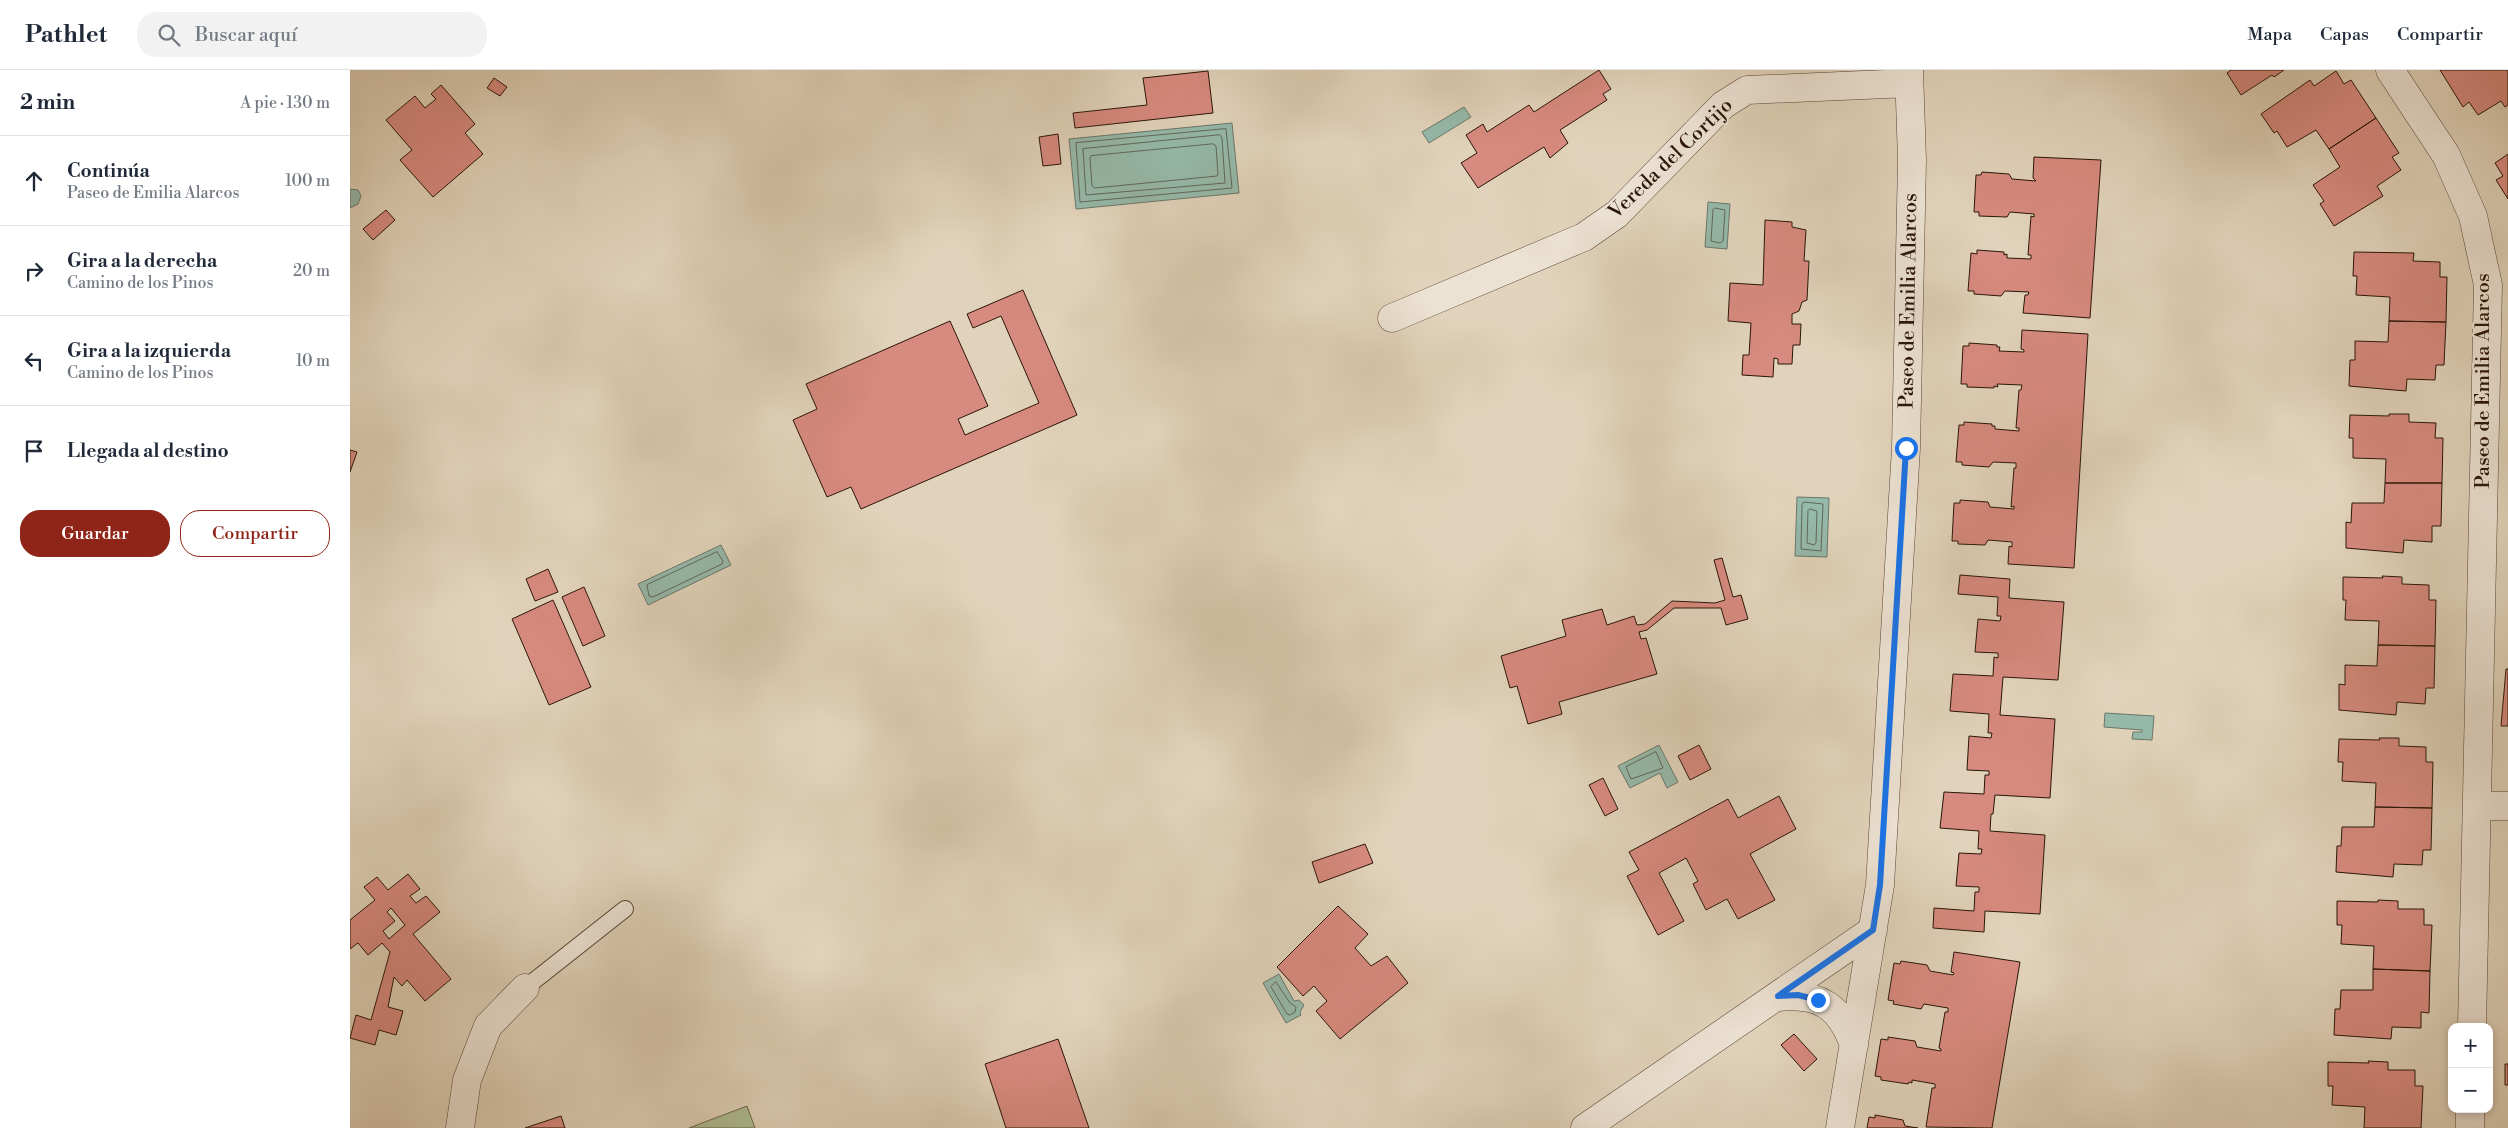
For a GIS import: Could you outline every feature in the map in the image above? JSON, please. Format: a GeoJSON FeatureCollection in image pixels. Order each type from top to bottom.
{"type":"FeatureCollection","features":[{"type":"Feature","properties":{"kind":"street","name":"Paseo de Emilia Alarcos"},"geometry":{"type":"LineString","coordinates":[[2390,70],[2446,155],[2473,216],[2488,285],[2472,1023]]}},
{"type":"Feature","properties":{"kind":"street","name":"Paseo de Emilia Alarcos"},"geometry":{"type":"LineString","coordinates":[[1840,1128],[1880,885],[1906,448],[1912,160],[1909,76]]}},
{"type":"Feature","properties":{"kind":"street","name":"Vereda del Cortijo"},"geometry":{"type":"LineString","coordinates":[[1392,318],[1584,237],[1617,214],[1723,105],[1747,90],[1909,76]]}},
{"type":"Feature","properties":{"kind":"street"},"geometry":{"type":"LineString","coordinates":[[2478,806],[2508,806]]}},
{"type":"Feature","properties":{"kind":"street"},"geometry":{"type":"LineString","coordinates":[[1585,1128],[1873,930]]}},
{"type":"Feature","properties":{"kind":"street"},"geometry":{"type":"LineString","coordinates":[[460,1128],[467,1080],[488,1026],[525,988]]}},
{"type":"Feature","properties":{"kind":"street"},"geometry":{"type":"LineString","coordinates":[[1778,996],[1798,995],[1811,998],[1835,1010],[1847,1026],[1854,1045]]}},
{"type":"Feature","properties":{"kind":"street"},"geometry":{"type":"LineString","coordinates":[[2470,1113],[2470,1128]]}},
{"type":"Feature","properties":{"kind":"lane"},"geometry":{"type":"LineString","coordinates":[[525,988],[625,908]]}},
{"type":"Feature","properties":{"kind":"shaded area"},"geometry":{"type":"Polygon","coordinates":[[[747,1106],[755,1128],[689,1128],[747,1106]]]}},
{"type":"Feature","properties":{"kind":"water"},"geometry":{"type":"Polygon","coordinates":[[[1464,107],[1471,117],[1429,143],[1422,132],[1464,107]]]}},
{"type":"Feature","properties":{"kind":"water"},"geometry":{"type":"Polygon","coordinates":[[[1232,123],[1239,193],[1076,209],[1069,139],[1232,123]]]}},
{"type":"Feature","properties":{"kind":"water"},"geometry":{"type":"Polygon","coordinates":[[[350,189],[358,190],[361,196],[358,204],[350,208],[350,189]]]}},
{"type":"Feature","properties":{"kind":"water"},"geometry":{"type":"Polygon","coordinates":[[[1708,202],[1730,204],[1727,249],[1705,247],[1708,202]]]}},
{"type":"Feature","properties":{"kind":"water"},"geometry":{"type":"Polygon","coordinates":[[[1797,497],[1829,498],[1827,557],[1795,556],[1797,497]]]}},
{"type":"Feature","properties":{"kind":"water"},"geometry":{"type":"Polygon","coordinates":[[[721,545],[731,565],[648,605],[638,584],[721,545]]]}},
{"type":"Feature","properties":{"kind":"water"},"geometry":{"type":"Polygon","coordinates":[[[2105,713],[2154,716],[2152,740],[2132,739],[2133,732],[2142,732],[2142,730],[2104,727],[2105,713]]]}},
{"type":"Feature","properties":{"kind":"water"},"geometry":{"type":"Polygon","coordinates":[[[1659,745],[1678,782],[1667,788],[1660,773],[1630,788],[1618,766],[1659,745]]]}},
{"type":"Feature","properties":{"kind":"water"},"geometry":{"type":"Polygon","coordinates":[[[1279,974],[1294,1001],[1299,1000],[1304,1005],[1300,1012],[1301,1015],[1286,1023],[1263,983],[1279,974]]]}},
{"type":"Feature","properties":{"kind":"building"},"geometry":{"type":"Polygon","coordinates":[[[1599,70],[1611,89],[1603,94],[1607,100],[1560,130],[1568,143],[1550,158],[1544,147],[1478,188],[1461,163],[1477,153],[1466,135],[1483,124],[1487,132],[1529,105],[1534,112],[1599,70]]]}},
{"type":"Feature","properties":{"kind":"building"},"geometry":{"type":"Polygon","coordinates":[[[2231,70],[2284,70],[2274,77],[2272,75],[2241,95],[2227,73],[2231,70]]]}},
{"type":"Feature","properties":{"kind":"building"},"geometry":{"type":"Polygon","coordinates":[[[2440,70],[2508,70],[2508,105],[2505,107],[2501,101],[2478,115],[2469,102],[2463,107],[2440,70]]]}},
{"type":"Feature","properties":{"kind":"building"},"geometry":{"type":"Polygon","coordinates":[[[1208,71],[1213,113],[1075,128],[1073,113],[1147,105],[1143,78],[1208,71]]]}},
{"type":"Feature","properties":{"kind":"building"},"geometry":{"type":"Polygon","coordinates":[[[2336,71],[2344,84],[2351,80],[2376,118],[2329,149],[2316,130],[2287,147],[2277,131],[2274,133],[2261,114],[2310,80],[2314,86],[2336,71]]]}},
{"type":"Feature","properties":{"kind":"building"},"geometry":{"type":"Polygon","coordinates":[[[494,78],[507,87],[500,96],[487,88],[494,78]]]}},
{"type":"Feature","properties":{"kind":"building"},"geometry":{"type":"Polygon","coordinates":[[[441,85],[475,124],[465,133],[483,154],[433,197],[400,160],[412,150],[386,120],[415,96],[425,108],[436,99],[431,94],[441,85]]]}},
{"type":"Feature","properties":{"kind":"building"},"geometry":{"type":"Polygon","coordinates":[[[2376,118],[2399,153],[2392,157],[2401,170],[2377,186],[2383,196],[2334,226],[2320,204],[2324,201],[2313,185],[2340,167],[2329,149],[2376,118]]]}},
{"type":"Feature","properties":{"kind":"building"},"geometry":{"type":"Polygon","coordinates":[[[1058,134],[1061,164],[1043,166],[1039,137],[1058,134]]]}},
{"type":"Feature","properties":{"kind":"building"},"geometry":{"type":"Polygon","coordinates":[[[2508,154],[2508,199],[2496,180],[2503,176],[2495,163],[2508,154]]]}},
{"type":"Feature","properties":{"kind":"building"},"geometry":{"type":"Polygon","coordinates":[[[2034,157],[2101,160],[2090,318],[2023,313],[2025,295],[2028,295],[2029,292],[2005,291],[2001,296],[1974,294],[1974,291],[1968,291],[1971,253],[1977,254],[1977,250],[2004,252],[2004,255],[2007,254],[2007,258],[2031,259],[2031,255],[2028,255],[2031,216],[2034,217],[2034,214],[2010,212],[2007,217],[1979,216],[1979,212],[1974,212],[1976,175],[1981,175],[1982,172],[2009,174],[2012,179],[2036,181],[2033,178],[2034,157]]]}},
{"type":"Feature","properties":{"kind":"building"},"geometry":{"type":"Polygon","coordinates":[[[386,210],[395,220],[373,240],[363,229],[386,210]]]}},
{"type":"Feature","properties":{"kind":"building"},"geometry":{"type":"Polygon","coordinates":[[[1765,220],[1792,222],[1792,227],[1806,230],[1804,261],[1809,261],[1807,300],[1802,302],[1799,311],[1792,314],[1792,324],[1801,324],[1800,345],[1793,345],[1792,364],[1778,364],[1778,359],[1774,358],[1773,377],[1742,375],[1743,355],[1749,355],[1751,323],[1728,321],[1730,283],[1763,285],[1765,220]]]}},
{"type":"Feature","properties":{"kind":"building"},"geometry":{"type":"Polygon","coordinates":[[[2354,252],[2414,253],[2413,261],[2440,262],[2440,277],[2447,277],[2446,322],[2389,321],[2390,297],[2356,295],[2357,276],[2353,276],[2354,252]]]}},
{"type":"Feature","properties":{"kind":"building"},"geometry":{"type":"Polygon","coordinates":[[[1023,290],[1077,415],[861,509],[851,487],[827,497],[793,420],[817,409],[806,384],[950,321],[988,406],[958,419],[965,435],[1039,403],[1001,316],[973,328],[967,314],[1023,290]]]}},
{"type":"Feature","properties":{"kind":"building"},"geometry":{"type":"Polygon","coordinates":[[[2389,321],[2446,322],[2444,365],[2436,365],[2435,380],[2407,379],[2406,391],[2349,386],[2350,360],[2355,360],[2355,341],[2388,342],[2389,321]]]}},
{"type":"Feature","properties":{"kind":"building"},"geometry":{"type":"Polygon","coordinates":[[[2022,330],[2088,334],[2074,568],[2008,564],[2009,546],[2012,547],[2012,542],[1988,540],[1985,545],[1958,544],[1958,541],[1952,541],[1954,503],[1960,503],[1960,500],[1988,502],[1990,507],[2014,509],[2014,506],[2011,507],[2016,463],[1993,462],[1989,467],[1962,465],[1962,462],[1956,462],[1959,425],[1964,425],[1964,422],[1992,424],[1992,426],[1995,426],[1995,429],[2019,431],[2019,428],[2016,428],[2019,390],[2021,390],[2022,385],[1997,384],[1998,387],[1994,386],[1994,388],[1967,387],[1967,384],[1961,384],[1963,346],[1969,346],[1969,343],[1997,345],[1997,347],[2000,347],[1999,351],[2024,352],[2021,349],[2022,330]]]}},
{"type":"Feature","properties":{"kind":"building"},"geometry":{"type":"Polygon","coordinates":[[[2389,414],[2409,414],[2409,422],[2436,423],[2435,438],[2443,438],[2442,483],[2385,483],[2386,459],[2353,458],[2353,438],[2349,438],[2350,415],[2389,416],[2389,414]]]}},
{"type":"Feature","properties":{"kind":"building"},"geometry":{"type":"Polygon","coordinates":[[[350,450],[357,452],[350,472],[350,450]]]}},
{"type":"Feature","properties":{"kind":"building"},"geometry":{"type":"Polygon","coordinates":[[[2385,483],[2442,483],[2441,526],[2432,526],[2432,542],[2404,540],[2403,553],[2346,548],[2346,522],[2351,523],[2352,503],[2384,503],[2385,483]]]}},
{"type":"Feature","properties":{"kind":"building"},"geometry":{"type":"Polygon","coordinates":[[[1722,558],[1733,597],[1741,595],[1748,619],[1726,625],[1721,608],[1674,608],[1647,630],[1639,632],[1641,639],[1646,638],[1657,674],[1559,702],[1562,714],[1528,724],[1517,686],[1510,688],[1501,656],[1566,636],[1562,620],[1602,609],[1607,625],[1634,616],[1637,625],[1645,624],[1672,601],[1715,603],[1725,600],[1714,560],[1722,558]]]}},
{"type":"Feature","properties":{"kind":"building"},"geometry":{"type":"Polygon","coordinates":[[[548,569],[558,592],[535,601],[526,579],[548,569]]]}},
{"type":"Feature","properties":{"kind":"building"},"geometry":{"type":"Polygon","coordinates":[[[1960,575],[2010,579],[2009,598],[2064,602],[2058,680],[2003,677],[2000,715],[2055,719],[2050,798],[1995,795],[1993,814],[1991,814],[1990,831],[2045,835],[2040,914],[1985,911],[1984,932],[1933,928],[1934,908],[1974,911],[1975,892],[1979,892],[1979,887],[1956,886],[1959,853],[1981,854],[1982,849],[1978,849],[1979,831],[1940,828],[1944,792],[1984,794],[1985,775],[1989,775],[1989,771],[1967,770],[1969,736],[1991,738],[1992,733],[1988,733],[1989,714],[1950,711],[1953,674],[1993,676],[1994,657],[1998,658],[1998,653],[1975,652],[1978,619],[2000,621],[2001,616],[1997,616],[1998,597],[1958,594],[1960,575]]]}},
{"type":"Feature","properties":{"kind":"building"},"geometry":{"type":"Polygon","coordinates":[[[2382,576],[2402,577],[2402,584],[2429,585],[2429,600],[2436,600],[2435,646],[2378,645],[2379,621],[2345,620],[2346,600],[2343,600],[2343,577],[2383,578],[2382,576]]]}},
{"type":"Feature","properties":{"kind":"building"},"geometry":{"type":"Polygon","coordinates":[[[584,587],[605,636],[583,646],[562,597],[584,587]]]}},
{"type":"Feature","properties":{"kind":"building"},"geometry":{"type":"Polygon","coordinates":[[[553,600],[591,687],[549,705],[512,619],[553,600]]]}},
{"type":"Feature","properties":{"kind":"building"},"geometry":{"type":"Polygon","coordinates":[[[2378,645],[2435,646],[2434,688],[2426,688],[2425,704],[2397,702],[2396,715],[2339,710],[2339,684],[2345,685],[2345,665],[2377,666],[2378,645]]]}},
{"type":"Feature","properties":{"kind":"building"},"geometry":{"type":"Polygon","coordinates":[[[2506,669],[2508,669],[2508,726],[2501,726],[2506,669]]]}},
{"type":"Feature","properties":{"kind":"building"},"geometry":{"type":"Polygon","coordinates":[[[2379,738],[2399,738],[2399,746],[2426,747],[2426,762],[2433,762],[2432,808],[2375,807],[2376,783],[2342,781],[2343,762],[2338,762],[2339,739],[2380,740],[2379,738]]]}},
{"type":"Feature","properties":{"kind":"building"},"geometry":{"type":"Polygon","coordinates":[[[1699,745],[1711,769],[1690,780],[1678,756],[1699,745]]]}},
{"type":"Feature","properties":{"kind":"building"},"geometry":{"type":"Polygon","coordinates":[[[1603,778],[1618,809],[1605,816],[1589,785],[1603,778]]]}},
{"type":"Feature","properties":{"kind":"building"},"geometry":{"type":"Polygon","coordinates":[[[1779,796],[1796,829],[1750,854],[1775,900],[1738,919],[1727,899],[1706,910],[1693,884],[1698,881],[1686,858],[1659,873],[1684,921],[1658,935],[1627,876],[1639,870],[1629,852],[1728,799],[1738,818],[1779,796]]]}},
{"type":"Feature","properties":{"kind":"building"},"geometry":{"type":"Polygon","coordinates":[[[2375,807],[2432,808],[2431,850],[2423,850],[2422,865],[2394,864],[2393,877],[2336,872],[2337,846],[2341,846],[2342,827],[2374,827],[2375,807]]]}},
{"type":"Feature","properties":{"kind":"building"},"geometry":{"type":"Polygon","coordinates":[[[1365,844],[1373,863],[1319,883],[1312,862],[1365,844]]]}},
{"type":"Feature","properties":{"kind":"building"},"geometry":{"type":"Polygon","coordinates":[[[408,874],[420,889],[410,896],[416,903],[426,896],[440,912],[413,934],[451,979],[425,1001],[407,980],[402,986],[394,977],[388,1007],[403,1011],[396,1035],[379,1030],[375,1045],[350,1038],[356,1015],[371,1020],[390,952],[382,943],[368,955],[358,943],[350,949],[350,920],[375,900],[364,887],[377,877],[388,890],[408,874]],[[391,908],[387,912],[395,921],[383,931],[389,939],[405,925],[391,908]]]}},
{"type":"Feature","properties":{"kind":"building"},"geometry":{"type":"Polygon","coordinates":[[[2378,900],[2398,901],[2398,909],[2424,909],[2424,925],[2432,925],[2430,971],[2373,969],[2374,946],[2341,944],[2342,925],[2337,925],[2337,901],[2378,902],[2378,900]]]}},
{"type":"Feature","properties":{"kind":"building"},"geometry":{"type":"Polygon","coordinates":[[[1338,906],[1368,934],[1355,948],[1371,966],[1387,956],[1408,983],[1340,1039],[1316,1011],[1327,1001],[1314,986],[1303,996],[1277,967],[1338,906]]]}},
{"type":"Feature","properties":{"kind":"building"},"geometry":{"type":"Polygon","coordinates":[[[1954,952],[2020,962],[1992,1128],[1926,1127],[1932,1088],[1935,1088],[1935,1084],[1912,1080],[1912,1083],[1909,1082],[1908,1084],[1881,1080],[1881,1077],[1875,1076],[1881,1039],[1888,1040],[1888,1037],[1915,1041],[1917,1047],[1941,1051],[1939,1048],[1945,1012],[1948,1012],[1948,1008],[1924,1004],[1921,1009],[1893,1004],[1894,1001],[1888,1000],[1894,963],[1900,964],[1901,961],[1927,965],[1930,971],[1953,975],[1954,973],[1951,972],[1954,952]]]}},
{"type":"Feature","properties":{"kind":"building"},"geometry":{"type":"Polygon","coordinates":[[[2373,969],[2430,971],[2429,1013],[2421,1012],[2421,1028],[2392,1027],[2391,1039],[2334,1035],[2335,1009],[2340,1009],[2341,990],[2373,990],[2373,969]]]}},
{"type":"Feature","properties":{"kind":"building"},"geometry":{"type":"Polygon","coordinates":[[[1794,1034],[1817,1059],[1804,1071],[1781,1045],[1794,1034]]]}},
{"type":"Feature","properties":{"kind":"building"},"geometry":{"type":"Polygon","coordinates":[[[1058,1039],[1089,1128],[1006,1128],[985,1064],[1058,1039]]]}},
{"type":"Feature","properties":{"kind":"building"},"geometry":{"type":"Polygon","coordinates":[[[2368,1061],[2388,1062],[2388,1070],[2415,1070],[2415,1086],[2423,1086],[2421,1128],[2364,1128],[2365,1107],[2332,1105],[2333,1086],[2328,1086],[2328,1062],[2369,1063],[2368,1061]]]}},
{"type":"Feature","properties":{"kind":"building"},"geometry":{"type":"Polygon","coordinates":[[[2505,1064],[2508,1064],[2508,1085],[2505,1085],[2505,1064]]]}},
{"type":"Feature","properties":{"kind":"building"},"geometry":{"type":"Polygon","coordinates":[[[1875,1115],[1903,1120],[1905,1126],[1918,1128],[1867,1128],[1869,1117],[1875,1118],[1875,1115]]]}},
{"type":"Feature","properties":{"kind":"building"},"geometry":{"type":"Polygon","coordinates":[[[561,1116],[565,1128],[525,1128],[561,1116]]]}},
{"type":"Feature","properties":{"kind":"route"},"geometry":{"type":"LineString","coordinates":[[1818,1000],[1798,995],[1778,996],[1873,930],[1880,885],[1906,448]]}}]}
